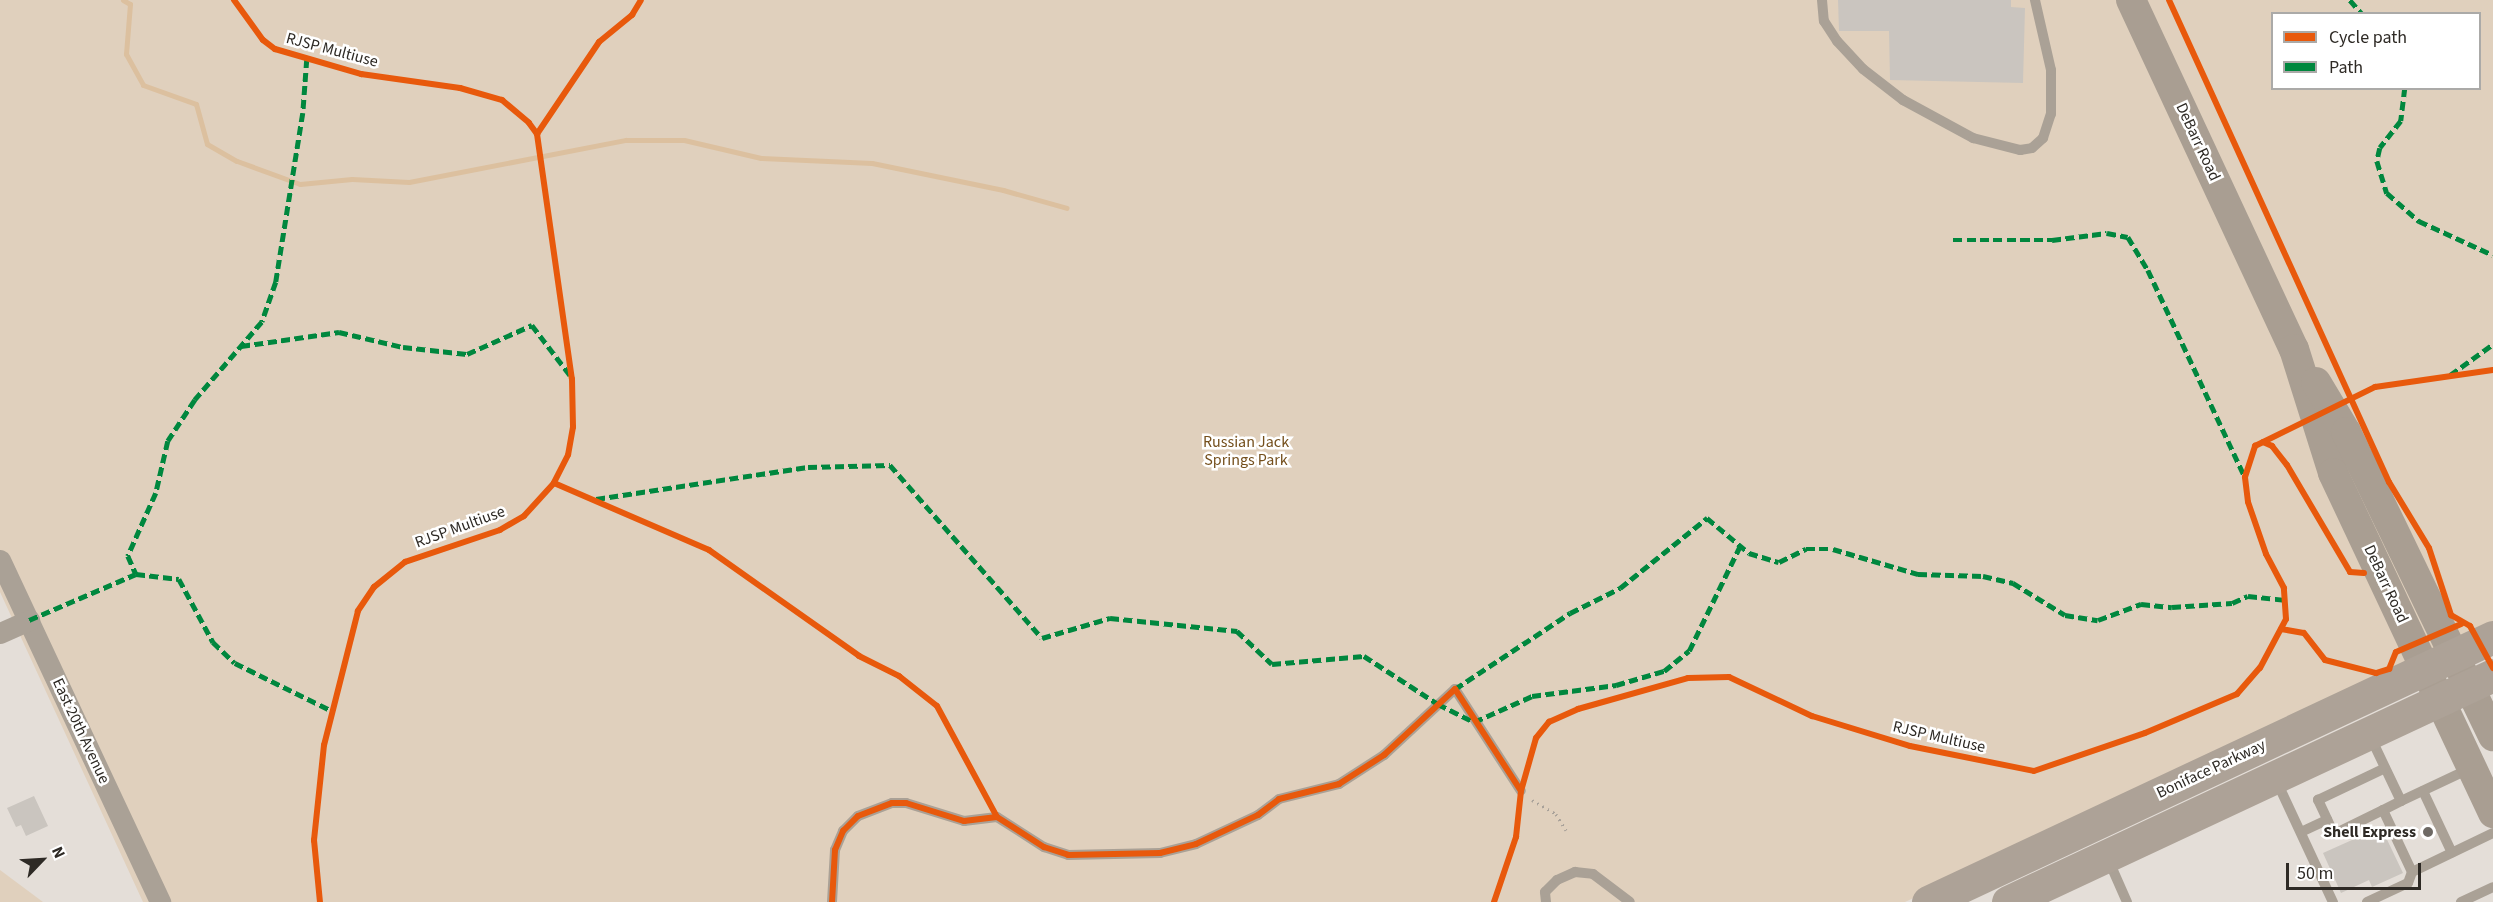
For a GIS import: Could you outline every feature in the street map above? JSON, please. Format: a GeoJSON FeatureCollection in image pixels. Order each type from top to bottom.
{"type":"FeatureCollection","features":[{"type":"Feature","properties":{"kind":"main road","name":"DeBarr Road"},"geometry":{"type":"LineString","coordinates":[[2131,0],[2295,350],[2336,414],[2455,654],[2481,681],[2493,736]]}},
{"type":"Feature","properties":{"kind":"main road","name":"DeBarr Road"},"geometry":{"type":"LineString","coordinates":[[2295,350],[2333,473],[2493,813]]}},
{"type":"Feature","properties":{"kind":"main road","name":"Boniface Parkway"},"geometry":{"type":"LineString","coordinates":[[1928,902],[2493,637]]}},
{"type":"Feature","properties":{"kind":"main road","name":"Boniface Parkway"},"geometry":{"type":"LineString","coordinates":[[2008,902],[2481,681]]}},
{"type":"Feature","properties":{"kind":"street","name":"East 20th Avenue"},"geometry":{"type":"LineString","coordinates":[[0,560],[160,902]]}},
{"type":"Feature","properties":{"kind":"street"},"geometry":{"type":"LineString","coordinates":[[0,633],[29,620]]}},
{"type":"Feature","properties":{"kind":"lane"},"geometry":{"type":"LineString","coordinates":[[1822,0],[1824,21],[1837,41],[1863,69],[1903,100],[1973,138],[2020,150],[2032,148],[2043,138],[2052,114],[2051,70],[2035,0]]}},
{"type":"Feature","properties":{"kind":"lane"},"geometry":{"type":"LineString","coordinates":[[832,902],[835,850],[843,831],[858,816],[892,803],[906,803],[964,821],[997,816],[1044,847],[1068,855],[1160,853],[1196,844],[1257,816],[1279,799],[1339,784],[1384,755],[1455,689],[1521,791]]}},
{"type":"Feature","properties":{"kind":"lane"},"geometry":{"type":"LineString","coordinates":[[2368,733],[2401,801]]}},
{"type":"Feature","properties":{"kind":"lane"},"geometry":{"type":"LineString","coordinates":[[2385,768],[2318,800],[2334,834],[2472,767]]}},
{"type":"Feature","properties":{"kind":"lane"},"geometry":{"type":"LineString","coordinates":[[2275,777],[2333,902]]}},
{"type":"Feature","properties":{"kind":"lane"},"geometry":{"type":"LineString","coordinates":[[2422,791],[2452,853]]}},
{"type":"Feature","properties":{"kind":"lane"},"geometry":{"type":"LineString","coordinates":[[2383,810],[2412,872]]}},
{"type":"Feature","properties":{"kind":"lane"},"geometry":{"type":"LineString","coordinates":[[2301,832],[2327,820]]}},
{"type":"Feature","properties":{"kind":"lane"},"geometry":{"type":"LineString","coordinates":[[2367,902],[2408,883],[2412,872],[2493,833]]}},
{"type":"Feature","properties":{"kind":"lane"},"geometry":{"type":"LineString","coordinates":[[2106,856],[2127,902]]}},
{"type":"Feature","properties":{"kind":"lane"},"geometry":{"type":"LineString","coordinates":[[1546,902],[1545,892],[1557,880],[1575,872],[1593,874],[1630,902]]}},
{"type":"Feature","properties":{"kind":"lane"},"geometry":{"type":"LineString","coordinates":[[2467,901],[2493,887]]}},
{"type":"Feature","properties":{"kind":"path"},"geometry":{"type":"LineString","coordinates":[[1521,791],[1556,814],[1566,830]]}},
{"type":"Feature","properties":{"kind":"green space","name":"Russian Jack Springs Park"},"geometry":{"type":"Polygon","coordinates":[[[0,0],[2493,0],[2493,628],[1905,902],[143,902],[0,592],[0,0]]]}},
{"type":"Feature","properties":{"kind":"green space"},"geometry":{"type":"Polygon","coordinates":[[[0,870],[43,902],[0,902],[0,870]]]}},
{"type":"Feature","properties":{"kind":"building"},"geometry":{"type":"Polygon","coordinates":[[[1838,0],[2011,0],[2011,7],[2025,8],[2023,83],[1890,80],[1889,31],[1839,31],[1838,0]]]}},
{"type":"Feature","properties":{"kind":"building"},"geometry":{"type":"Polygon","coordinates":[[[34,796],[48,826],[26,836],[21,825],[16,827],[7,808],[34,796]]]}},
{"type":"Feature","properties":{"kind":"building"},"geometry":{"type":"Polygon","coordinates":[[[2381,827],[2403,873],[2372,887],[2369,880],[2341,893],[2323,853],[2381,827]]]}},
{"type":"Feature","properties":{"kind":"waterway"},"geometry":{"type":"LineString","coordinates":[[123,0],[130,4],[126,54],[143,85],[196,104],[207,144],[237,161],[300,184],[352,179],[409,182],[626,140],[684,140],[761,158],[872,163],[1003,190],[1067,208]]}},
{"type":"Feature","properties":{"kind":"marked path"},"geometry":{"type":"LineString","coordinates":[[2350,0],[2360,12]]}},
{"type":"Feature","properties":{"kind":"marked path"},"geometry":{"type":"LineString","coordinates":[[307,59],[303,113],[276,282],[262,322],[195,400],[168,441],[156,493],[128,556],[136,574],[179,579],[213,642],[235,663],[332,711]]}},
{"type":"Feature","properties":{"kind":"marked path"},"geometry":{"type":"LineString","coordinates":[[2405,90],[2401,121],[2380,148],[2377,161],[2387,193],[2419,221],[2493,255]]}},
{"type":"Feature","properties":{"kind":"marked path"},"geometry":{"type":"LineString","coordinates":[[1953,240],[2052,240],[2107,233],[2128,237],[2148,270],[2245,477]]}},
{"type":"Feature","properties":{"kind":"marked path"},"geometry":{"type":"LineString","coordinates":[[241,346],[339,332],[403,347],[467,354],[532,325],[570,375]]}},
{"type":"Feature","properties":{"kind":"marked path"},"geometry":{"type":"LineString","coordinates":[[2450,375],[2493,344]]}},
{"type":"Feature","properties":{"kind":"marked path"},"geometry":{"type":"LineString","coordinates":[[596,499],[808,467],[890,465],[1042,638],[1110,618],[1237,631],[1272,664],[1364,656],[1438,704],[1474,722],[1532,696],[1616,685],[1664,671],[1689,651],[1740,546]]}},
{"type":"Feature","properties":{"kind":"marked path"},"geometry":{"type":"LineString","coordinates":[[1455,689],[1570,613],[1620,588],[1707,518],[1749,553],[1779,562],[1806,549],[1833,549],[1918,574],[1983,576],[2013,583],[2065,615],[2098,620],[2141,604],[2172,607],[2232,603],[2248,596],[2285,600]]}},
{"type":"Feature","properties":{"kind":"marked path"},"geometry":{"type":"LineString","coordinates":[[29,620],[136,574]]}},
{"type":"Feature","properties":{"kind":"cycle path","name":"RJSP Multiuse"},"geometry":{"type":"LineString","coordinates":[[234,0],[263,40],[275,49],[361,74],[460,88],[502,100],[529,123],[537,134],[572,379],[573,427],[568,455],[554,483],[524,516],[500,530],[405,562],[374,587],[358,611],[324,745],[314,840],[320,902]]}},
{"type":"Feature","properties":{"kind":"cycle path"},"geometry":{"type":"LineString","coordinates":[[537,134],[599,42],[632,15],[641,0]]}},
{"type":"Feature","properties":{"kind":"cycle path"},"geometry":{"type":"LineString","coordinates":[[2169,0],[2389,482],[2429,548],[2451,615],[2470,626],[2493,668]]}},
{"type":"Feature","properties":{"kind":"cycle path","name":"RJSP Multiuse"},"geometry":{"type":"LineString","coordinates":[[1494,902],[1516,837],[1521,791],[1536,738],[1549,722],[1578,709],[1688,678],[1729,677],[1812,716],[1910,746],[2034,771],[2145,733],[2237,694],[2260,668],[2286,619],[2284,588],[2266,554],[2248,502],[2245,477],[2255,446],[2375,387],[2493,370]]}},
{"type":"Feature","properties":{"kind":"cycle path"},"geometry":{"type":"LineString","coordinates":[[2263,442],[2272,446],[2287,465],[2350,572],[2364,573]]}},
{"type":"Feature","properties":{"kind":"cycle path"},"geometry":{"type":"LineString","coordinates":[[554,483],[709,550],[859,656],[899,676],[937,706],[997,817]]}},
{"type":"Feature","properties":{"kind":"cycle path"},"geometry":{"type":"LineString","coordinates":[[2281,629],[2304,633],[2325,660],[2376,673],[2389,669],[2396,652],[2461,624]]}},
{"type":"Feature","properties":{"kind":"cycle path"},"geometry":{"type":"LineString","coordinates":[[832,902],[835,850],[843,831],[858,816],[892,803],[906,803],[964,821],[997,817],[1044,847],[1068,855],[1160,853],[1196,844],[1258,815],[1279,799],[1339,784],[1384,755],[1455,689],[1521,791]]}},
{"type":"Feature","properties":{"kind":"place","name":"Shell Express"},"geometry":{"type":"Point","coordinates":[2428,832]}}]}
